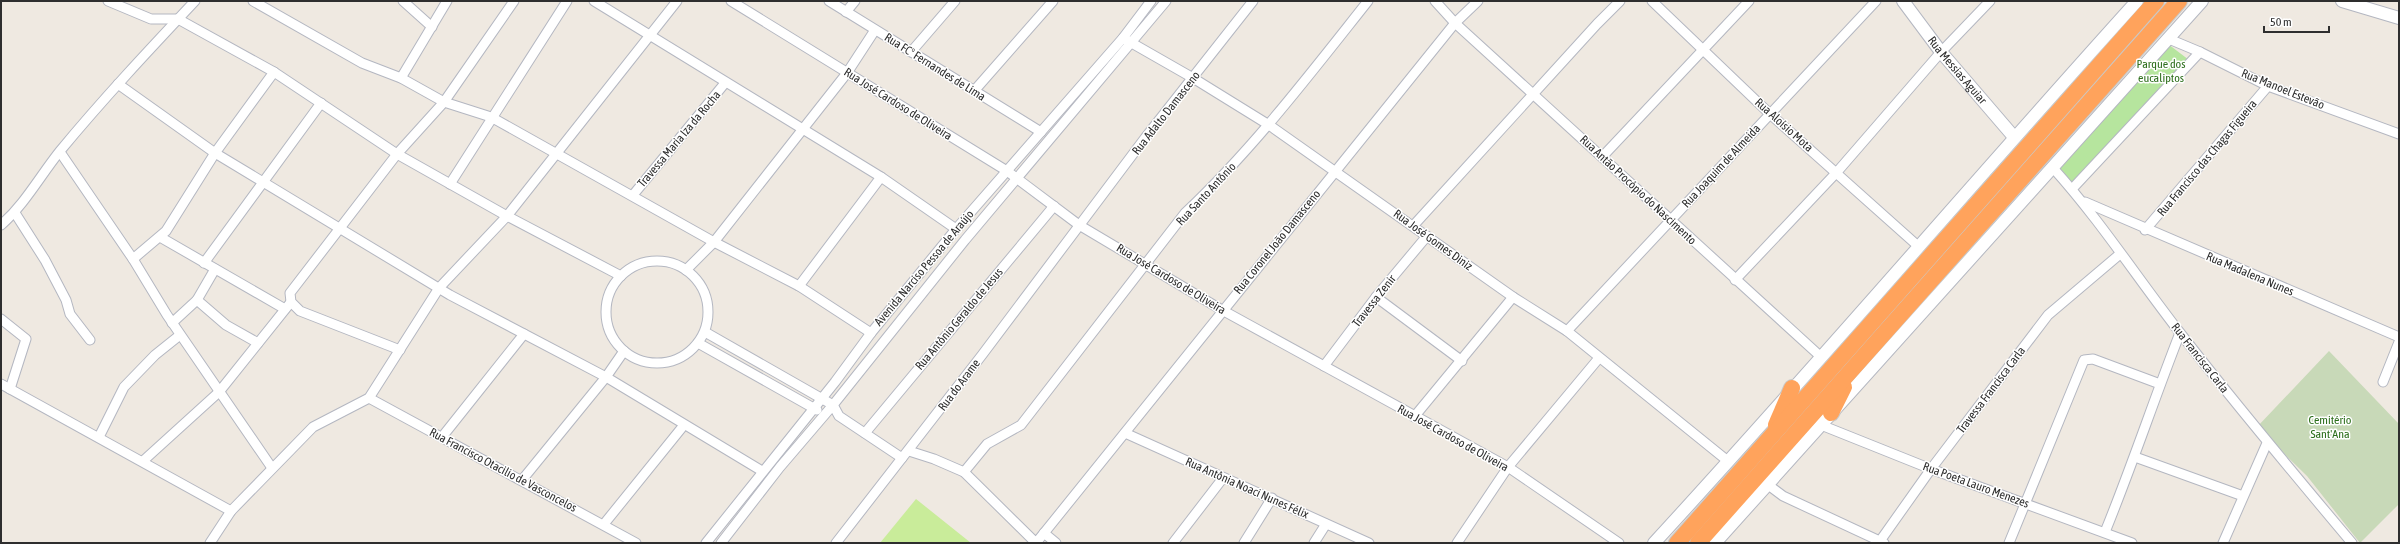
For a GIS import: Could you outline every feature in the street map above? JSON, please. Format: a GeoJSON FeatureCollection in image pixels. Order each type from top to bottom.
{"type":"FeatureCollection","features":[{"type":"Feature","properties":{"kind":"highway"},"geometry":{"type":"LineString","coordinates":[[1676,543],[2156,1]]}},
{"type":"Feature","properties":{"kind":"highway"},"geometry":{"type":"LineString","coordinates":[[1698,543],[2179,1]]}},
{"type":"Feature","properties":{"kind":"highway"},"geometry":{"type":"LineString","coordinates":[[1826,419],[1854,367]]}},
{"type":"Feature","properties":{"kind":"highway"},"geometry":{"type":"LineString","coordinates":[[1770,438],[1792,388]]}},
{"type":"Feature","properties":{"kind":"main road","name":"Rua Messias Aguiar"},"geometry":{"type":"LineString","coordinates":[[1903,1],[1940,52],[2014,137]]}},
{"type":"Feature","properties":{"kind":"main road"},"geometry":{"type":"LineString","coordinates":[[1654,543],[1729,462],[1820,356],[2137,1]]}},
{"type":"Feature","properties":{"kind":"main road"},"geometry":{"type":"LineString","coordinates":[[1715,543],[2202,1]]}},
{"type":"Feature","properties":{"kind":"main road"},"geometry":{"type":"LineString","coordinates":[[2342,1],[2399,18]]}},
{"type":"Feature","properties":{"kind":"street"},"geometry":{"type":"LineString","coordinates":[[108,1],[151,19],[178,19],[274,72],[397,154],[507,216],[621,276]]}},
{"type":"Feature","properties":{"kind":"street"},"geometry":{"type":"LineString","coordinates":[[1,224],[15,213],[60,152],[118,84],[195,1]]}},
{"type":"Feature","properties":{"kind":"street"},"geometry":{"type":"LineString","coordinates":[[253,1],[362,63],[401,78],[444,102],[491,117],[633,195],[714,242],[799,286],[871,332]]}},
{"type":"Feature","properties":{"kind":"street"},"geometry":{"type":"LineString","coordinates":[[403,1],[432,27]]}},
{"type":"Feature","properties":{"kind":"street"},"geometry":{"type":"LineString","coordinates":[[401,78],[447,1]]}},
{"type":"Feature","properties":{"kind":"street"},"geometry":{"type":"LineString","coordinates":[[143,461],[219,392],[258,344],[288,306],[290,293],[397,154],[444,102],[514,1]]}},
{"type":"Feature","properties":{"kind":"street"},"geometry":{"type":"LineString","coordinates":[[450,184],[491,117],[567,1]]}},
{"type":"Feature","properties":{"kind":"street"},"geometry":{"type":"LineString","coordinates":[[594,1],[725,83],[881,177],[956,229]]}},
{"type":"Feature","properties":{"kind":"street"},"geometry":{"type":"LineString","coordinates":[[210,543],[231,511],[313,427],[368,398],[439,288],[507,216],[555,153],[677,1]]}},
{"type":"Feature","properties":{"kind":"street","name":"Rua José Cardoso de Oliveira"},"geometry":{"type":"LineString","coordinates":[[730,1],[1007,171],[1079,225],[1222,310],[1414,417],[1508,467],[1620,543]]}},
{"type":"Feature","properties":{"kind":"street","name":"Rua FCº Fernandes de Lima"},"geometry":{"type":"LineString","coordinates":[[829,1],[1040,132]]}},
{"type":"Feature","properties":{"kind":"street"},"geometry":{"type":"LineString","coordinates":[[846,12],[855,1]]}},
{"type":"Feature","properties":{"kind":"street"},"geometry":{"type":"LineString","coordinates":[[911,52],[955,1]]}},
{"type":"Feature","properties":{"kind":"street"},"geometry":{"type":"LineString","coordinates":[[974,91],[1053,1]]}},
{"type":"Feature","properties":{"kind":"street","name":"Avenida Narciso Pessoa de Araújo"},"geometry":{"type":"LineString","coordinates":[[721,543],[780,467],[825,415],[1017,178],[1126,40],[1151,1]]}},
{"type":"Feature","properties":{"kind":"street","name":"Avenida Narciso Pessoa de Araújo"},"geometry":{"type":"LineString","coordinates":[[706,543],[814,407],[871,332],[956,229],[1040,132],[1126,40],[1166,1]]}},
{"type":"Feature","properties":{"kind":"street","name":"Rua Adalto Damasceno"},"geometry":{"type":"LineString","coordinates":[[1079,225],[1253,1]]}},
{"type":"Feature","properties":{"kind":"street","name":"Rua Santo Antônio"},"geometry":{"type":"LineString","coordinates":[[964,472],[987,444],[1022,425],[1185,213],[1213,187],[1269,125],[1368,1]]}},
{"type":"Feature","properties":{"kind":"street","name":"Rua Antão Procópio do Nascimento"},"geometry":{"type":"LineString","coordinates":[[1435,1],[1456,23],[1820,356]]}},
{"type":"Feature","properties":{"kind":"street","name":"Rua Coronel João Damasceno"},"geometry":{"type":"LineString","coordinates":[[1036,543],[1335,171],[1456,23],[1478,1]]}},
{"type":"Feature","properties":{"kind":"street"},"geometry":{"type":"LineString","coordinates":[[1413,226],[1620,1]]}},
{"type":"Feature","properties":{"kind":"street","name":"Rua Aloísio Mota"},"geometry":{"type":"LineString","coordinates":[[1652,1],[1770,114],[1837,172],[1918,246]]}},
{"type":"Feature","properties":{"kind":"street"},"geometry":{"type":"LineString","coordinates":[[1603,156],[1749,1]]}},
{"type":"Feature","properties":{"kind":"street","name":"Rua Joaquim de Almeida"},"geometry":{"type":"LineString","coordinates":[[1567,332],[1670,219],[1876,1]]}},
{"type":"Feature","properties":{"kind":"street"},"geometry":{"type":"LineString","coordinates":[[1736,280],[1837,172],[1940,52],[1990,1]]}},
{"type":"Feature","properties":{"kind":"street"},"geometry":{"type":"LineString","coordinates":[[686,270],[714,242],[847,73],[875,30]]}},
{"type":"Feature","properties":{"kind":"street","name":"Rua Manoel Estevão"},"geometry":{"type":"LineString","coordinates":[[2168,39],[2200,52],[2268,86],[2399,134]]}},
{"type":"Feature","properties":{"kind":"street","name":"Rua José Gomes Diniz"},"geometry":{"type":"LineString","coordinates":[[1126,40],[1193,78],[1269,125],[1513,297],[1567,332],[1729,462]]}},
{"type":"Feature","properties":{"kind":"street"},"geometry":{"type":"LineString","coordinates":[[2072,189],[2200,52]]}},
{"type":"Feature","properties":{"kind":"street"},"geometry":{"type":"LineString","coordinates":[[133,259],[166,231],[215,153],[274,72]]}},
{"type":"Feature","properties":{"kind":"street","name":"Travessa Maria Iza da Rocha"},"geometry":{"type":"LineString","coordinates":[[633,195],[725,83]]}},
{"type":"Feature","properties":{"kind":"street"},"geometry":{"type":"LineString","coordinates":[[118,84],[215,153],[439,288],[606,377],[762,471]]}},
{"type":"Feature","properties":{"kind":"street","name":"Rua Francisco das Chagas Figueira"},"geometry":{"type":"LineString","coordinates":[[2145,230],[2268,86]]}},
{"type":"Feature","properties":{"kind":"street"},"geometry":{"type":"LineString","coordinates":[[204,263],[265,182],[321,103]]}},
{"type":"Feature","properties":{"kind":"street"},"geometry":{"type":"LineString","coordinates":[[60,152],[133,259],[180,335],[272,468]]}},
{"type":"Feature","properties":{"kind":"street","name":"Rua Francisca Carla"},"geometry":{"type":"LineString","coordinates":[[2053,168],[2080,200],[2099,215],[2120,254],[2180,333],[2267,443],[2352,543]]}},
{"type":"Feature","properties":{"kind":"street"},"geometry":{"type":"LineString","coordinates":[[799,286],[881,177]]}},
{"type":"Feature","properties":{"kind":"street","name":"Rua Antônio Geraldo de Jesus"},"geometry":{"type":"LineString","coordinates":[[865,433],[1054,206]]}},
{"type":"Feature","properties":{"kind":"street"},"geometry":{"type":"LineString","coordinates":[[15,213],[45,260],[66,300],[70,314],[90,340]]}},
{"type":"Feature","properties":{"kind":"street","name":"Rua Madalena Nunes"},"geometry":{"type":"LineString","coordinates":[[2099,215],[2145,230],[2399,337]]}},
{"type":"Feature","properties":{"kind":"street","name":"Rua do Arame"},"geometry":{"type":"LineString","coordinates":[[836,543],[909,450],[1079,225]]}},
{"type":"Feature","properties":{"kind":"street","name":"Travessa Zenir"},"geometry":{"type":"LineString","coordinates":[[1324,366],[1376,297],[1427,236]]}},
{"type":"Feature","properties":{"kind":"street"},"geometry":{"type":"LineString","coordinates":[[160,237],[204,263],[288,306],[400,350]]}},
{"type":"Feature","properties":{"kind":"street","name":"Travessa Francisca Carla"},"geometry":{"type":"LineString","coordinates":[[1882,542],[1931,469],[2048,316],[2120,254]]}},
{"type":"Feature","properties":{"kind":"street"},"geometry":{"type":"LineString","coordinates":[[660,261],[674,264],[686,270],[697,280],[704,292],[708,305],[708,319],[705,332],[698,343],[686,355],[672,362],[657,364],[642,361],[624,351],[610,332],[606,317],[609,295],[621,276],[632,268],[645,263],[660,261]]}},
{"type":"Feature","properties":{"kind":"street"},"geometry":{"type":"LineString","coordinates":[[172,323],[198,300],[216,269]]}},
{"type":"Feature","properties":{"kind":"street"},"geometry":{"type":"LineString","coordinates":[[1376,297],[1462,361]]}},
{"type":"Feature","properties":{"kind":"street"},"geometry":{"type":"LineString","coordinates":[[1414,417],[1462,361],[1513,297]]}},
{"type":"Feature","properties":{"kind":"street"},"geometry":{"type":"LineString","coordinates":[[198,300],[226,325],[258,344]]}},
{"type":"Feature","properties":{"kind":"street"},"geometry":{"type":"LineString","coordinates":[[1,319],[26,339],[10,389]]}},
{"type":"Feature","properties":{"kind":"street"},"geometry":{"type":"LineString","coordinates":[[705,332],[833,405],[839,416],[902,458]]}},
{"type":"Feature","properties":{"kind":"street"},"geometry":{"type":"LineString","coordinates":[[2105,532],[2135,458],[2160,384],[2180,333]]}},
{"type":"Feature","properties":{"kind":"street"},"geometry":{"type":"LineString","coordinates":[[442,437],[524,334]]}},
{"type":"Feature","properties":{"kind":"street"},"geometry":{"type":"LineString","coordinates":[[98,437],[124,387],[155,355],[180,335]]}},
{"type":"Feature","properties":{"kind":"street"},"geometry":{"type":"LineString","coordinates":[[2383,382],[2399,342]]}},
{"type":"Feature","properties":{"kind":"street"},"geometry":{"type":"LineString","coordinates":[[698,343],[814,407],[825,415],[839,416]]}},
{"type":"Feature","properties":{"kind":"street"},"geometry":{"type":"LineString","coordinates":[[522,480],[606,377],[624,351]]}},
{"type":"Feature","properties":{"kind":"street"},"geometry":{"type":"LineString","coordinates":[[1457,543],[1508,467],[1599,358]]}},
{"type":"Feature","properties":{"kind":"street"},"geometry":{"type":"LineString","coordinates":[[2009,543],[2024,502],[2084,360],[2093,359],[2160,384]]}},
{"type":"Feature","properties":{"kind":"street"},"geometry":{"type":"LineString","coordinates":[[1,384],[143,461],[231,511]]}},
{"type":"Feature","properties":{"kind":"street","name":"Rua Francisco Otacilio de Vasconcelos"},"geometry":{"type":"LineString","coordinates":[[368,398],[604,524],[636,543]]}},
{"type":"Feature","properties":{"kind":"street","name":"Rua Poeta Lauro Menezes"},"geometry":{"type":"LineString","coordinates":[[1826,419],[1931,469],[2132,543]]}},
{"type":"Feature","properties":{"kind":"street"},"geometry":{"type":"LineString","coordinates":[[604,524],[684,425]]}},
{"type":"Feature","properties":{"kind":"street","name":"Rua Antônia Noaci Nunes Félix"},"geometry":{"type":"LineString","coordinates":[[1125,433],[1369,543]]}},
{"type":"Feature","properties":{"kind":"street"},"geometry":{"type":"LineString","coordinates":[[2223,543],[2267,443]]}},
{"type":"Feature","properties":{"kind":"street"},"geometry":{"type":"LineString","coordinates":[[909,450],[934,458],[964,472],[1036,543]]}},
{"type":"Feature","properties":{"kind":"street"},"geometry":{"type":"LineString","coordinates":[[2135,458],[2243,496]]}},
{"type":"Feature","properties":{"kind":"street"},"geometry":{"type":"LineString","coordinates":[[1173,543],[1223,478]]}},
{"type":"Feature","properties":{"kind":"street"},"geometry":{"type":"LineString","coordinates":[[1768,484],[1783,496],[1882,542]]}},
{"type":"Feature","properties":{"kind":"street"},"geometry":{"type":"LineString","coordinates":[[1244,543],[1272,498]]}},
{"type":"Feature","properties":{"kind":"street"},"geometry":{"type":"LineString","coordinates":[[1314,543],[1326,524]]}},
{"type":"Feature","properties":{"kind":"street"},"geometry":{"type":"LineString","coordinates":[[1044,533],[1056,543]]}},
{"type":"Feature","properties":{"kind":"green space","name":"Parque dos eucaliptos"},"geometry":{"type":"Polygon","coordinates":[[[2168,44],[2189,60],[2073,185],[2057,168],[2168,44]]]}},
{"type":"Feature","properties":{"kind":"green space","name":"Cemitério Sant'Ana"},"geometry":{"type":"Polygon","coordinates":[[[2329,351],[2399,424],[2399,504],[2360,543],[2307,476],[2257,427],[2329,351]]]}},
{"type":"Feature","properties":{"kind":"green space"},"geometry":{"type":"Polygon","coordinates":[[[916,499],[971,543],[880,543],[916,499]]]}}]}
